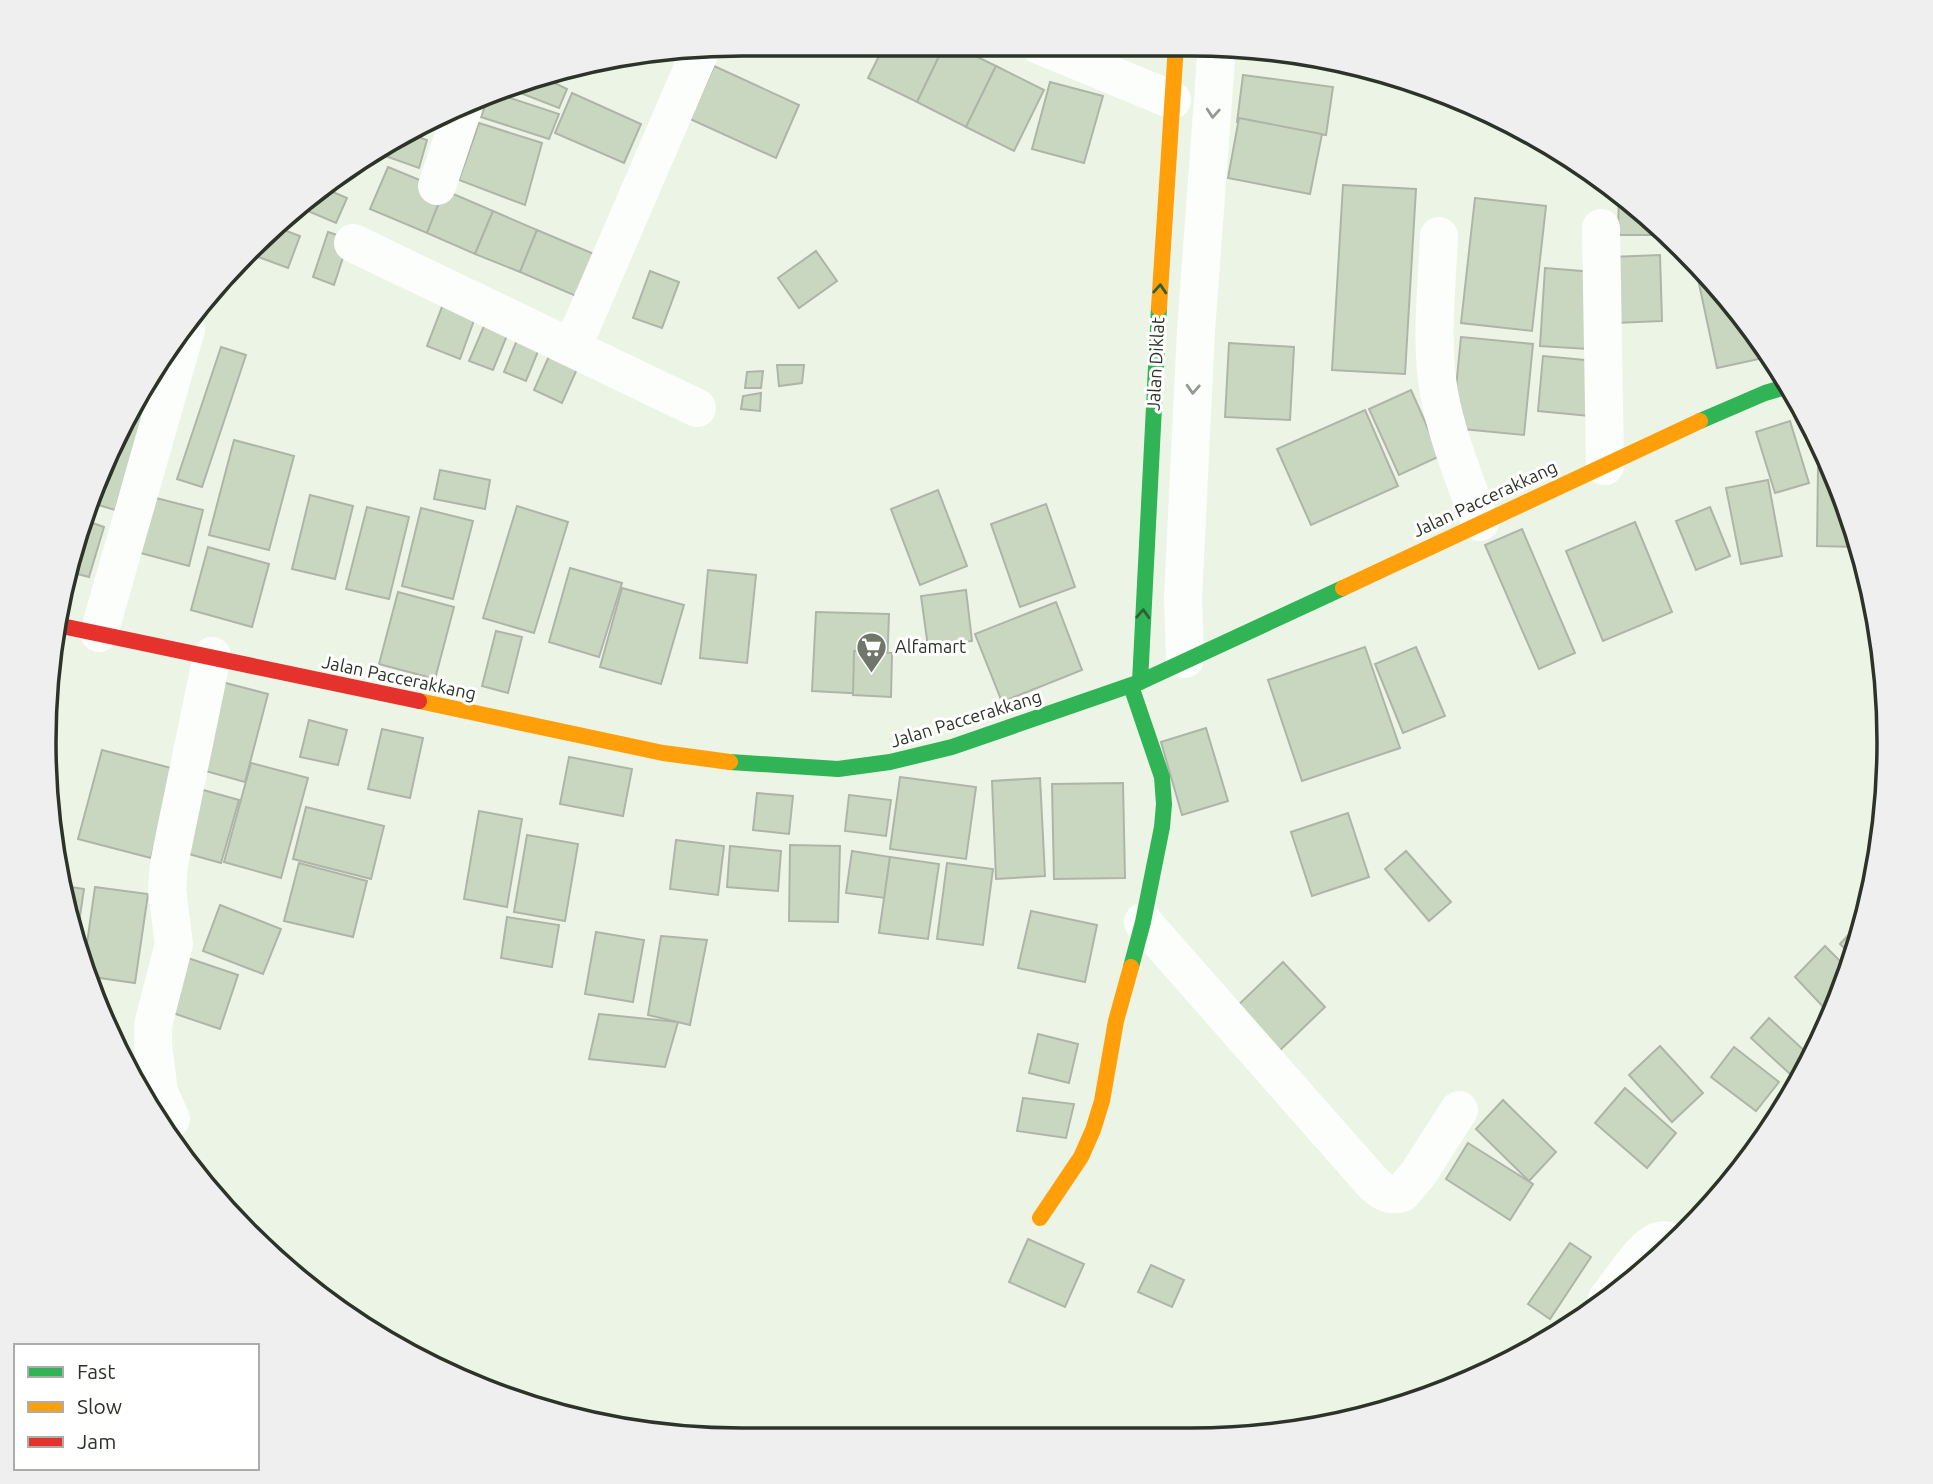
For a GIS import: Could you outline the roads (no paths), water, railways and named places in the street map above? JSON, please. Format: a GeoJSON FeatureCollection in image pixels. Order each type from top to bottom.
{"type":"FeatureCollection","features":[{"type":"Feature","properties":{"kind":"main road","name":"Jalan Diklat"},"geometry":{"type":"LineString","coordinates":[[1135,684],[1175,56]]}},
{"type":"Feature","properties":{"kind":"main road","name":"Jalan Paccerakkang"},"geometry":{"type":"LineString","coordinates":[[66,627],[663,753],[744,764],[838,769],[891,762],[951,747],[1135,684],[1693,424],[1779,389]]}},
{"type":"Feature","properties":{"kind":"main road"},"geometry":{"type":"LineString","coordinates":[[1040,1218],[1081,1157],[1093,1130],[1102,1101],[1116,1021],[1143,922],[1162,827],[1162,777],[1135,684]]}},
{"type":"Feature","properties":{"kind":"street"},"geometry":{"type":"LineString","coordinates":[[1066,56],[1172,100]]}},
{"type":"Feature","properties":{"kind":"street"},"geometry":{"type":"LineString","coordinates":[[572,348],[698,57]]}},
{"type":"Feature","properties":{"kind":"street"},"geometry":{"type":"LineString","coordinates":[[1185,659],[1183,598],[1196,331],[1216,57]]}},
{"type":"Feature","properties":{"kind":"street"},"geometry":{"type":"LineString","coordinates":[[437,186],[460,117]]}},
{"type":"Feature","properties":{"kind":"street"},"geometry":{"type":"LineString","coordinates":[[1601,228],[1605,466]]}},
{"type":"Feature","properties":{"kind":"street"},"geometry":{"type":"LineString","coordinates":[[1439,236],[1436,346],[1439,391],[1446,421],[1480,522]]}},
{"type":"Feature","properties":{"kind":"street"},"geometry":{"type":"LineString","coordinates":[[354,243],[697,408]]}},
{"type":"Feature","properties":{"kind":"street"},"geometry":{"type":"LineString","coordinates":[[1157,330],[1196,331]]}},
{"type":"Feature","properties":{"kind":"street"},"geometry":{"type":"LineString","coordinates":[[99,632],[180,349]]}},
{"type":"Feature","properties":{"kind":"street"},"geometry":{"type":"LineString","coordinates":[[171,1119],[159,1092],[153,1026],[173,944],[167,890],[169,864],[212,656]]}},
{"type":"Feature","properties":{"kind":"street"},"geometry":{"type":"LineString","coordinates":[[1143,922],[1372,1182],[1385,1193],[1402,1194],[1459,1110]]}},
{"type":"Feature","properties":{"kind":"street"},"geometry":{"type":"LineString","coordinates":[[1633,1266],[1646,1250],[1662,1240]]}},
{"type":"Feature","properties":{"kind":"place","name":"Alfamart"},"geometry":{"type":"Point","coordinates":[872,674]}}]}
